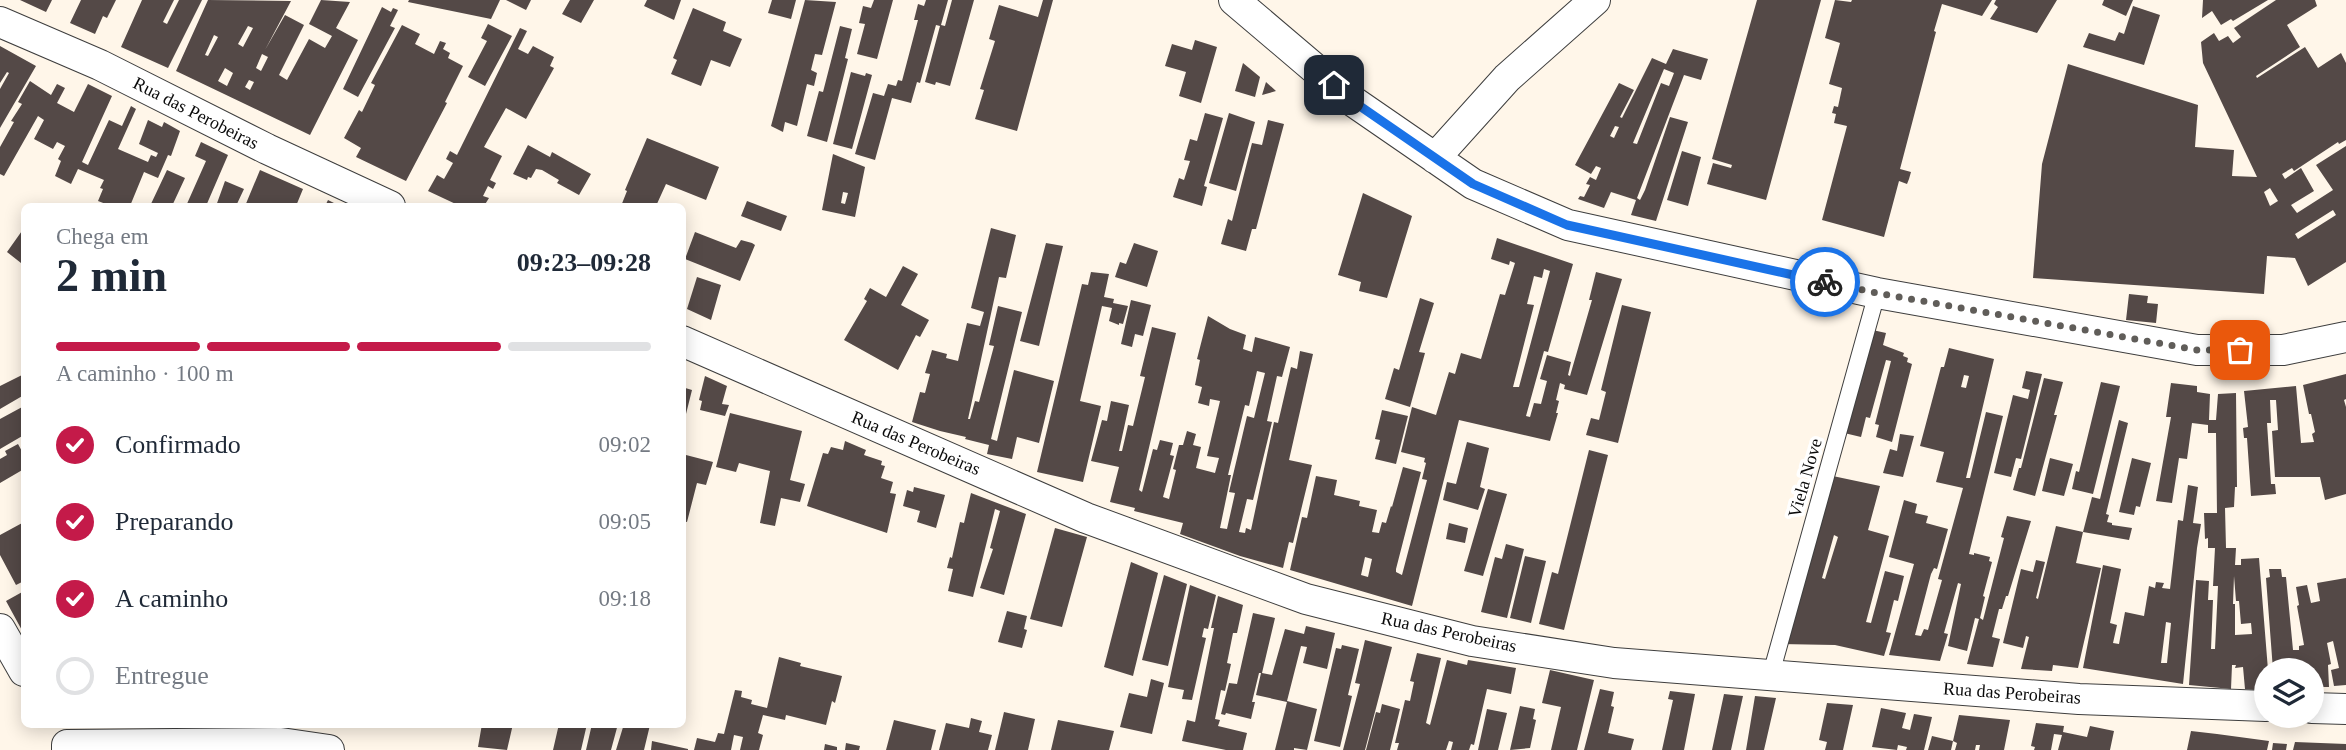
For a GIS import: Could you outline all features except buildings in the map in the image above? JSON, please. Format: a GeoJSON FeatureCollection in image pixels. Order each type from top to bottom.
{"type":"FeatureCollection","features":[{"type":"Feature","properties":{"kind":"street"},"geometry":{"type":"LineString","coordinates":[[1234,0],[1354,102],[1434,158],[1473,184],[1567,225],[1877,293],[2197,350],[2283,350],[2346,337]]}},
{"type":"Feature","properties":{"kind":"street"},"geometry":{"type":"LineString","coordinates":[[1434,158],[1507,78],[1595,0]]}},
{"type":"Feature","properties":{"kind":"street","name":"Rua das Perobeiras"},"geometry":{"type":"LineString","coordinates":[[0,22],[100,65],[267,149],[384,203]]}},
{"type":"Feature","properties":{"kind":"street","name":"Rua das Perobeiras"},"geometry":{"type":"LineString","coordinates":[[686,343],[1086,518],[1306,599],[1485,643],[1614,663],[2079,699],[2254,706]]}},
{"type":"Feature","properties":{"kind":"street"},"geometry":{"type":"LineString","coordinates":[[0,629],[21,666]]}},
{"type":"Feature","properties":{"kind":"street"},"geometry":{"type":"LineString","coordinates":[[2324,708],[2346,709]]}},
{"type":"Feature","properties":{"kind":"street"},"geometry":{"type":"LineString","coordinates":[[63,740],[281,743],[329,750]]}},
{"type":"Feature","properties":{"kind":"lane","name":"Viela Nove"},"geometry":{"type":"LineString","coordinates":[[1771,674],[1877,293]]}},
{"type":"Feature","properties":{"kind":"way so far"},"geometry":{"type":"LineString","coordinates":[[1825,282],[2197,350],[2240,350]]}},
{"type":"Feature","properties":{"kind":"route"},"geometry":{"type":"LineString","coordinates":[[1334,85],[1354,102],[1473,184],[1567,225],[1825,282]]}}]}
